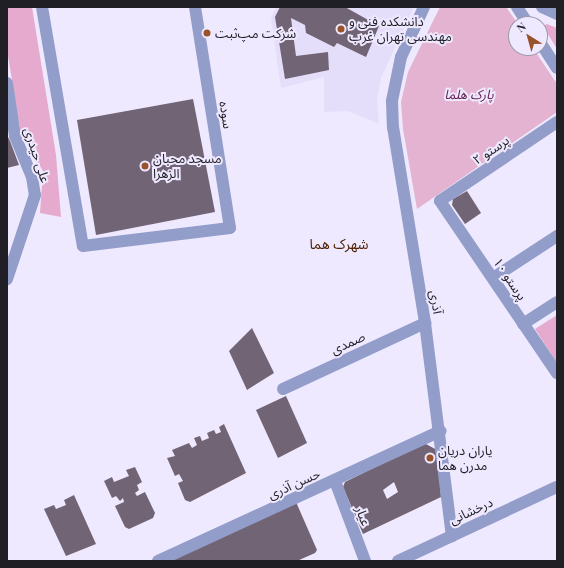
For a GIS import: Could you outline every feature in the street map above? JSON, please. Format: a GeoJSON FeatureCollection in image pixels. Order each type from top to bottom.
{"type":"FeatureCollection","features":[{"type":"Feature","properties":{"kind":"street","name":"سوده"},"geometry":{"type":"LineString","coordinates":[[42,7],[83,246],[230,228],[195,7]]}},
{"type":"Feature","properties":{"kind":"street","name":"آذری"},"geometry":{"type":"LineString","coordinates":[[424,7],[401,57],[392,101],[393,127],[425,322],[440,431],[452,536]]}},
{"type":"Feature","properties":{"kind":"street","name":"آذری"},"geometry":{"type":"LineString","coordinates":[[398,74],[408,60],[432,7]]}},
{"type":"Feature","properties":{"kind":"street"},"geometry":{"type":"LineString","coordinates":[[517,7],[523,16]]}},
{"type":"Feature","properties":{"kind":"street"},"geometry":{"type":"LineString","coordinates":[[542,7],[557,14]]}},
{"type":"Feature","properties":{"kind":"street"},"geometry":{"type":"LineString","coordinates":[[548,54],[557,68]]}},
{"type":"Feature","properties":{"kind":"street","name":"علی حیدری"},"geometry":{"type":"LineString","coordinates":[[7,83],[15,136],[32,177],[35,195],[7,279]]}},
{"type":"Feature","properties":{"kind":"street","name":"پرستو ۲"},"geometry":{"type":"LineString","coordinates":[[440,201],[557,122]]}},
{"type":"Feature","properties":{"kind":"street","name":"پرستو ۱۰"},"geometry":{"type":"LineString","coordinates":[[440,201],[557,373]]}},
{"type":"Feature","properties":{"kind":"street"},"geometry":{"type":"LineString","coordinates":[[493,278],[557,236]]}},
{"type":"Feature","properties":{"kind":"street"},"geometry":{"type":"LineString","coordinates":[[523,324],[557,302]]}},
{"type":"Feature","properties":{"kind":"street","name":"صمدی"},"geometry":{"type":"LineString","coordinates":[[283,390],[425,322]]}},
{"type":"Feature","properties":{"kind":"street","name":"حسن آذری"},"geometry":{"type":"LineString","coordinates":[[158,561],[440,431]]}},
{"type":"Feature","properties":{"kind":"street","name":"عیار"},"geometry":{"type":"LineString","coordinates":[[335,480],[365,561]]}},
{"type":"Feature","properties":{"kind":"street","name":"درخشانی"},"geometry":{"type":"LineString","coordinates":[[398,561],[557,487]]}},
{"type":"Feature","properties":{"kind":"shaded area"},"geometry":{"type":"Polygon","coordinates":[[[7,7],[32,7],[56,155],[61,217],[40,213],[43,171],[21,134],[7,50],[7,7]]]}},
{"type":"Feature","properties":{"kind":"shaded area"},"geometry":{"type":"Polygon","coordinates":[[[276,7],[414,7],[381,78],[377,100],[379,124],[348,111],[324,112],[324,77],[281,88],[271,18],[276,7]]]}},
{"type":"Feature","properties":{"kind":"shaded area"},"geometry":{"type":"Polygon","coordinates":[[[548,24],[557,28],[557,49],[548,34],[548,24]]]}},
{"type":"Feature","properties":{"kind":"shaded area"},"geometry":{"type":"Polygon","coordinates":[[[557,315],[557,363],[535,329],[557,315]]]}},
{"type":"Feature","properties":{"kind":"green space","name":"پارک هلما"},"geometry":{"type":"Polygon","coordinates":[[[440,7],[506,7],[512,16],[508,16],[508,56],[538,56],[557,84],[557,112],[417,209],[403,129],[401,102],[408,72],[440,7]]]}},
{"type":"Feature","properties":{"kind":"building","name":"دانشکده فنی و مهندسی تهران غرب"},"geometry":{"type":"Polygon","coordinates":[[[280,7],[345,7],[379,26],[366,57],[337,43],[334,47],[306,33],[305,25],[291,18],[296,56],[328,52],[329,70],[285,79],[275,17],[280,7]]]}},
{"type":"Feature","properties":{"kind":"building","name":"مسجد محبان الزهرا"},"geometry":{"type":"Polygon","coordinates":[[[193,99],[215,212],[96,235],[77,120],[193,99]]]}},
{"type":"Feature","properties":{"kind":"building"},"geometry":{"type":"Polygon","coordinates":[[[7,135],[19,165],[7,168],[7,135]]]}},
{"type":"Feature","properties":{"kind":"building"},"geometry":{"type":"Polygon","coordinates":[[[467,191],[481,213],[465,224],[452,205],[453,199],[467,191]]]}},
{"type":"Feature","properties":{"kind":"building"},"geometry":{"type":"Polygon","coordinates":[[[252,328],[274,373],[247,390],[229,351],[252,328]]]}},
{"type":"Feature","properties":{"kind":"building"},"geometry":{"type":"Polygon","coordinates":[[[286,396],[307,443],[278,458],[256,410],[286,396]]]}},
{"type":"Feature","properties":{"kind":"building"},"geometry":{"type":"Polygon","coordinates":[[[224,424],[246,473],[190,502],[185,500],[178,483],[183,481],[179,474],[175,476],[167,458],[175,456],[172,450],[189,443],[192,448],[197,445],[194,438],[200,436],[202,441],[209,438],[207,433],[214,430],[216,434],[221,432],[219,427],[224,424]]]}},
{"type":"Feature","properties":{"kind":"building"},"geometry":{"type":"Polygon","coordinates":[[[424,443],[437,450],[441,497],[363,534],[343,487],[345,482],[424,443]],[[394,482],[383,490],[387,499],[398,492],[394,482]]]}},
{"type":"Feature","properties":{"kind":"building"},"geometry":{"type":"Polygon","coordinates":[[[135,467],[142,482],[137,485],[139,490],[135,493],[137,496],[145,492],[155,513],[153,518],[129,529],[125,527],[115,506],[124,502],[123,498],[120,501],[116,496],[112,498],[104,481],[112,477],[114,482],[129,476],[126,470],[135,467]]]}},
{"type":"Feature","properties":{"kind":"building"},"geometry":{"type":"Polygon","coordinates":[[[74,495],[96,544],[66,556],[44,509],[54,505],[56,509],[66,505],[64,500],[74,495]]]}},
{"type":"Feature","properties":{"kind":"building"},"geometry":{"type":"Polygon","coordinates":[[[296,502],[317,550],[315,553],[297,561],[169,561],[296,502]]]}},
{"type":"Feature","properties":{"kind":"place","name":"دانشکده فنی و مهندسی تهران غرب"},"geometry":{"type":"Point","coordinates":[341,29]}},
{"type":"Feature","properties":{"kind":"place","name":"شرکت مپ‌ثبت"},"geometry":{"type":"Point","coordinates":[207,33]}},
{"type":"Feature","properties":{"kind":"place","name":"مسجد محبان الزهرا"},"geometry":{"type":"Point","coordinates":[145,166]}},
{"type":"Feature","properties":{"kind":"place","name":"یاران دریان مدرن هما"},"geometry":{"type":"Point","coordinates":[430,458]}},
{"type":"Feature","properties":{"kind":"district","name":"شهرک هما"},"geometry":{"type":"Point","coordinates":[339,244]}}]}
